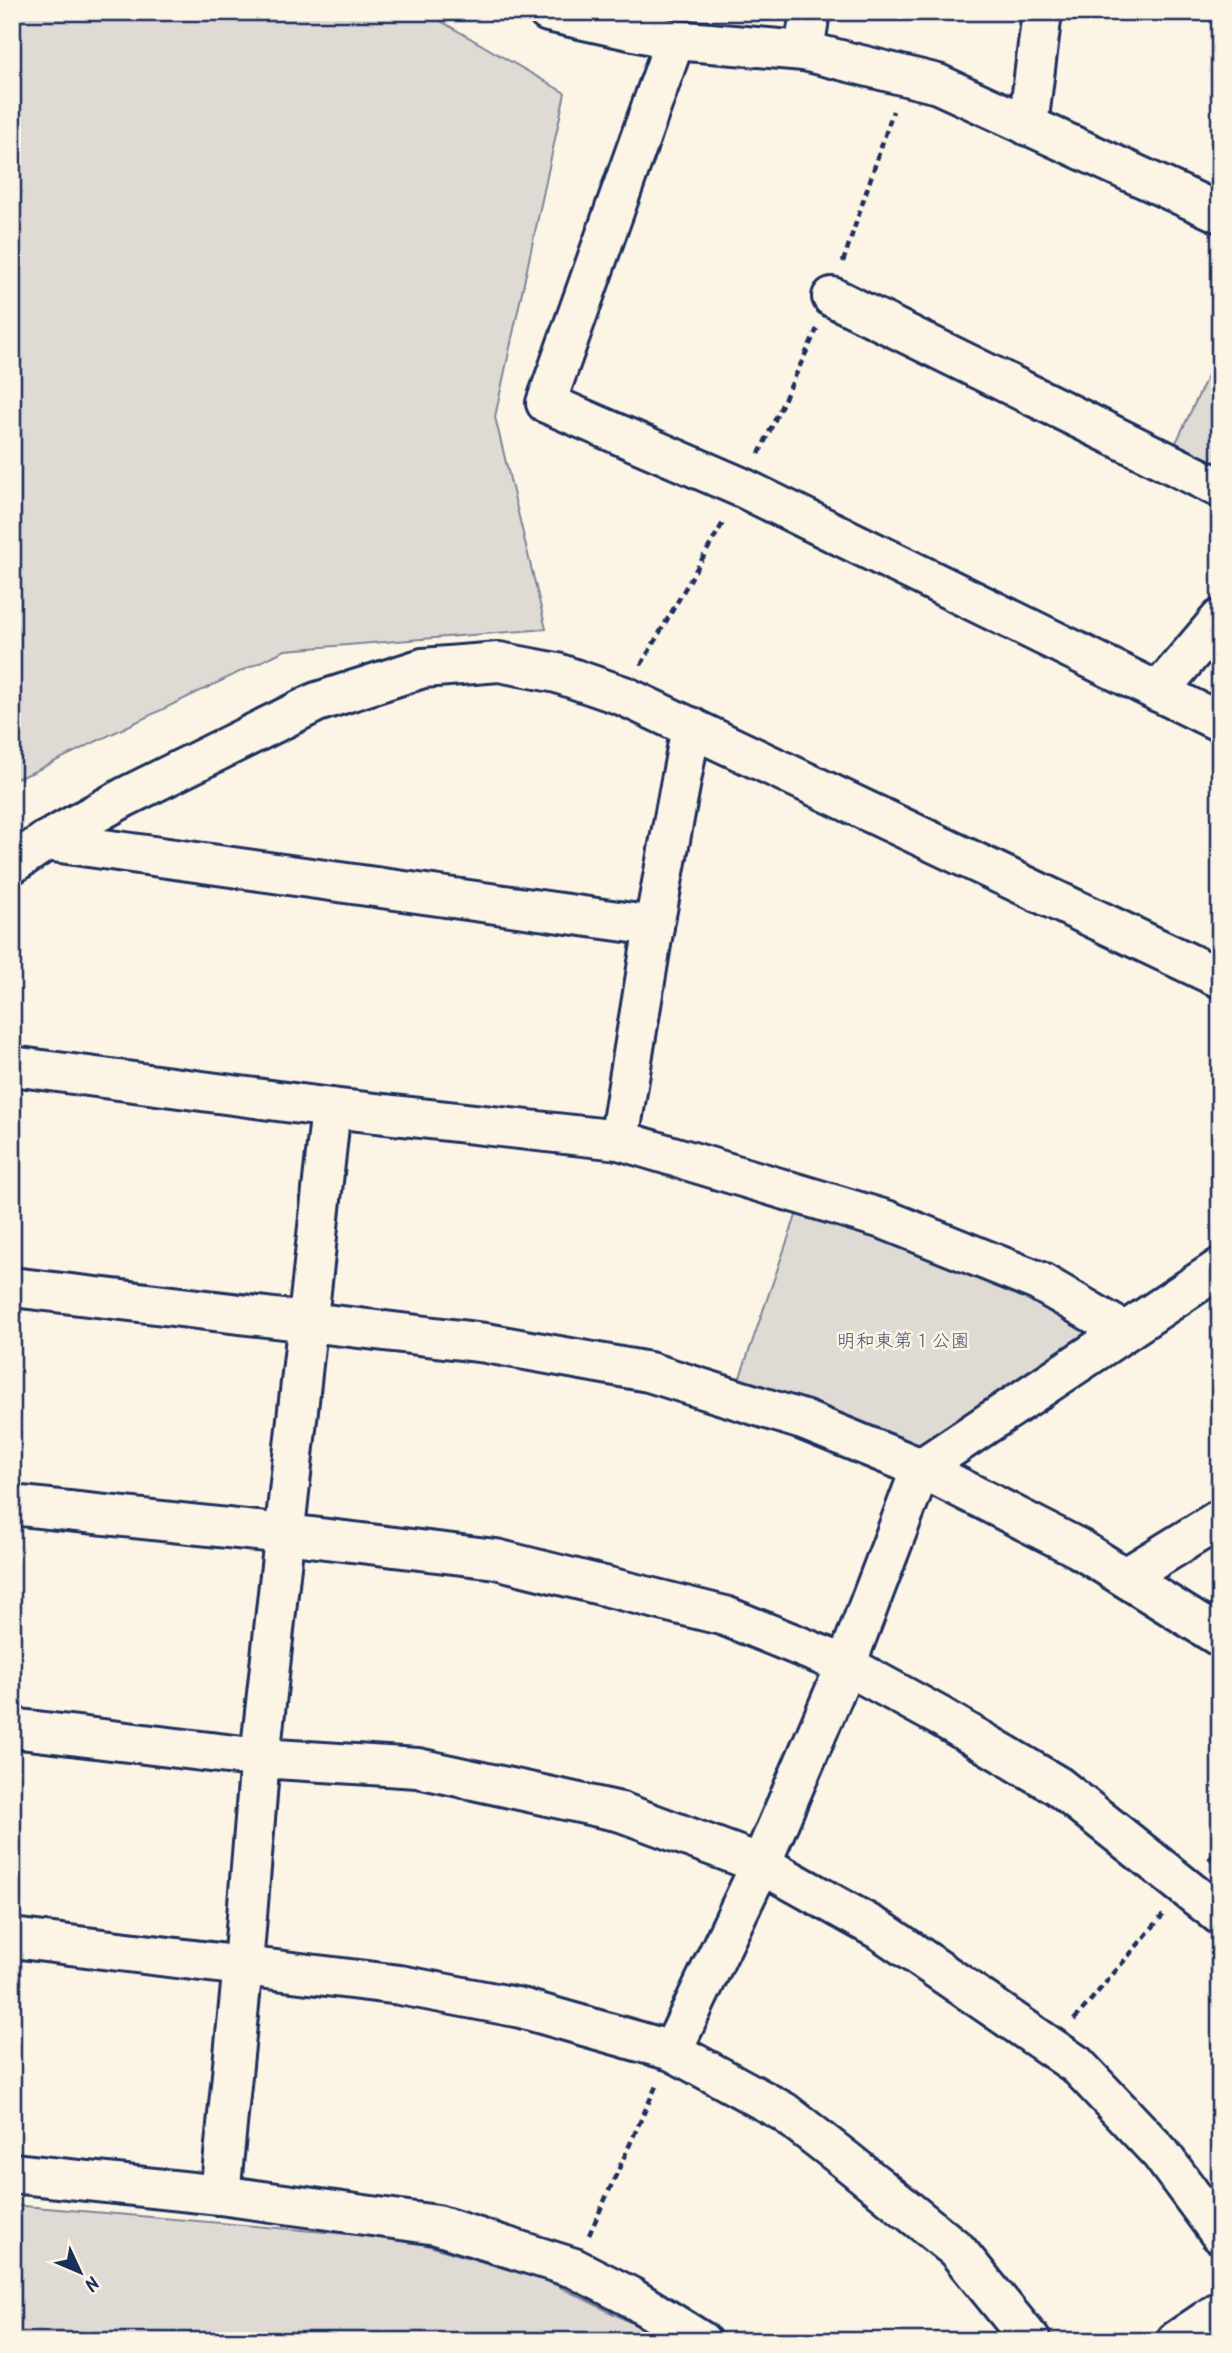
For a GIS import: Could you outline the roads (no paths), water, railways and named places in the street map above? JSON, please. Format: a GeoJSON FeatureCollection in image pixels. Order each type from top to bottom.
{"type":"FeatureCollection","features":[{"type":"Feature","properties":{"kind":"street"},"geometry":{"type":"LineString","coordinates":[[548,12],[617,19],[675,40],[804,51],[938,84],[1220,213]]}},
{"type":"Feature","properties":{"kind":"street"},"geometry":{"type":"LineString","coordinates":[[804,51],[810,12]]}},
{"type":"Feature","properties":{"kind":"street"},"geometry":{"type":"LineString","coordinates":[[1028,127],[1042,12]]}},
{"type":"Feature","properties":{"kind":"street"},"geometry":{"type":"LineString","coordinates":[[675,40],[546,403],[743,488],[1220,722]]}},
{"type":"Feature","properties":{"kind":"street"},"geometry":{"type":"LineString","coordinates":[[832,297],[1220,488]]}},
{"type":"Feature","properties":{"kind":"street"},"geometry":{"type":"LineString","coordinates":[[1158,692],[1220,619]]}},
{"type":"Feature","properties":{"kind":"street"},"geometry":{"type":"LineString","coordinates":[[12,864],[46,841],[125,797],[317,702],[423,668],[499,662],[557,673],[624,696],[1220,978]]}},
{"type":"Feature","properties":{"kind":"street"},"geometry":{"type":"LineString","coordinates":[[619,1140],[654,926],[691,727]]}},
{"type":"Feature","properties":{"kind":"street"},"geometry":{"type":"LineString","coordinates":[[46,841],[654,926]]}},
{"type":"Feature","properties":{"kind":"street"},"geometry":{"type":"LineString","coordinates":[[12,1066],[331,1108],[619,1140],[886,1220],[1038,1281],[1125,1331]]}},
{"type":"Feature","properties":{"kind":"street"},"geometry":{"type":"LineString","coordinates":[[220,2195],[260,1758],[331,1108]]}},
{"type":"Feature","properties":{"kind":"street"},"geometry":{"type":"LineString","coordinates":[[672,2051],[761,1864],[846,1665],[922,1468],[1220,1268]]}},
{"type":"Feature","properties":{"kind":"street"},"geometry":{"type":"LineString","coordinates":[[12,1287],[485,1343],[649,1372],[803,1420],[922,1468],[1078,1548],[1220,1637]]}},
{"type":"Feature","properties":{"kind":"street"},"geometry":{"type":"LineString","coordinates":[[12,1505],[496,1559],[725,1616],[846,1665],[1058,1786],[1220,1915]]}},
{"type":"Feature","properties":{"kind":"street"},"geometry":{"type":"LineString","coordinates":[[1126,1577],[1220,1519]]}},
{"type":"Feature","properties":{"kind":"street"},"geometry":{"type":"LineString","coordinates":[[12,1728],[260,1758],[418,1768],[621,1812],[761,1864],[883,1932],[1077,2065],[1161,2154],[1220,2234]]}},
{"type":"Feature","properties":{"kind":"street"},"geometry":{"type":"LineString","coordinates":[[12,1938],[400,1985],[521,2007],[672,2051],[783,2112],[847,2161],[957,2250],[1031,2341]]}},
{"type":"Feature","properties":{"kind":"street"},"geometry":{"type":"LineString","coordinates":[[12,2174],[220,2195],[437,2225],[574,2268],[629,2296],[701,2341]]}},
{"type":"Feature","properties":{"kind":"street"},"geometry":{"type":"LineString","coordinates":[[1176,2341],[1220,2311]]}},
{"type":"Feature","properties":{"kind":"park label","name":"明和東第１公園"},"geometry":{"type":"Point","coordinates":[903,1342]}}]}
